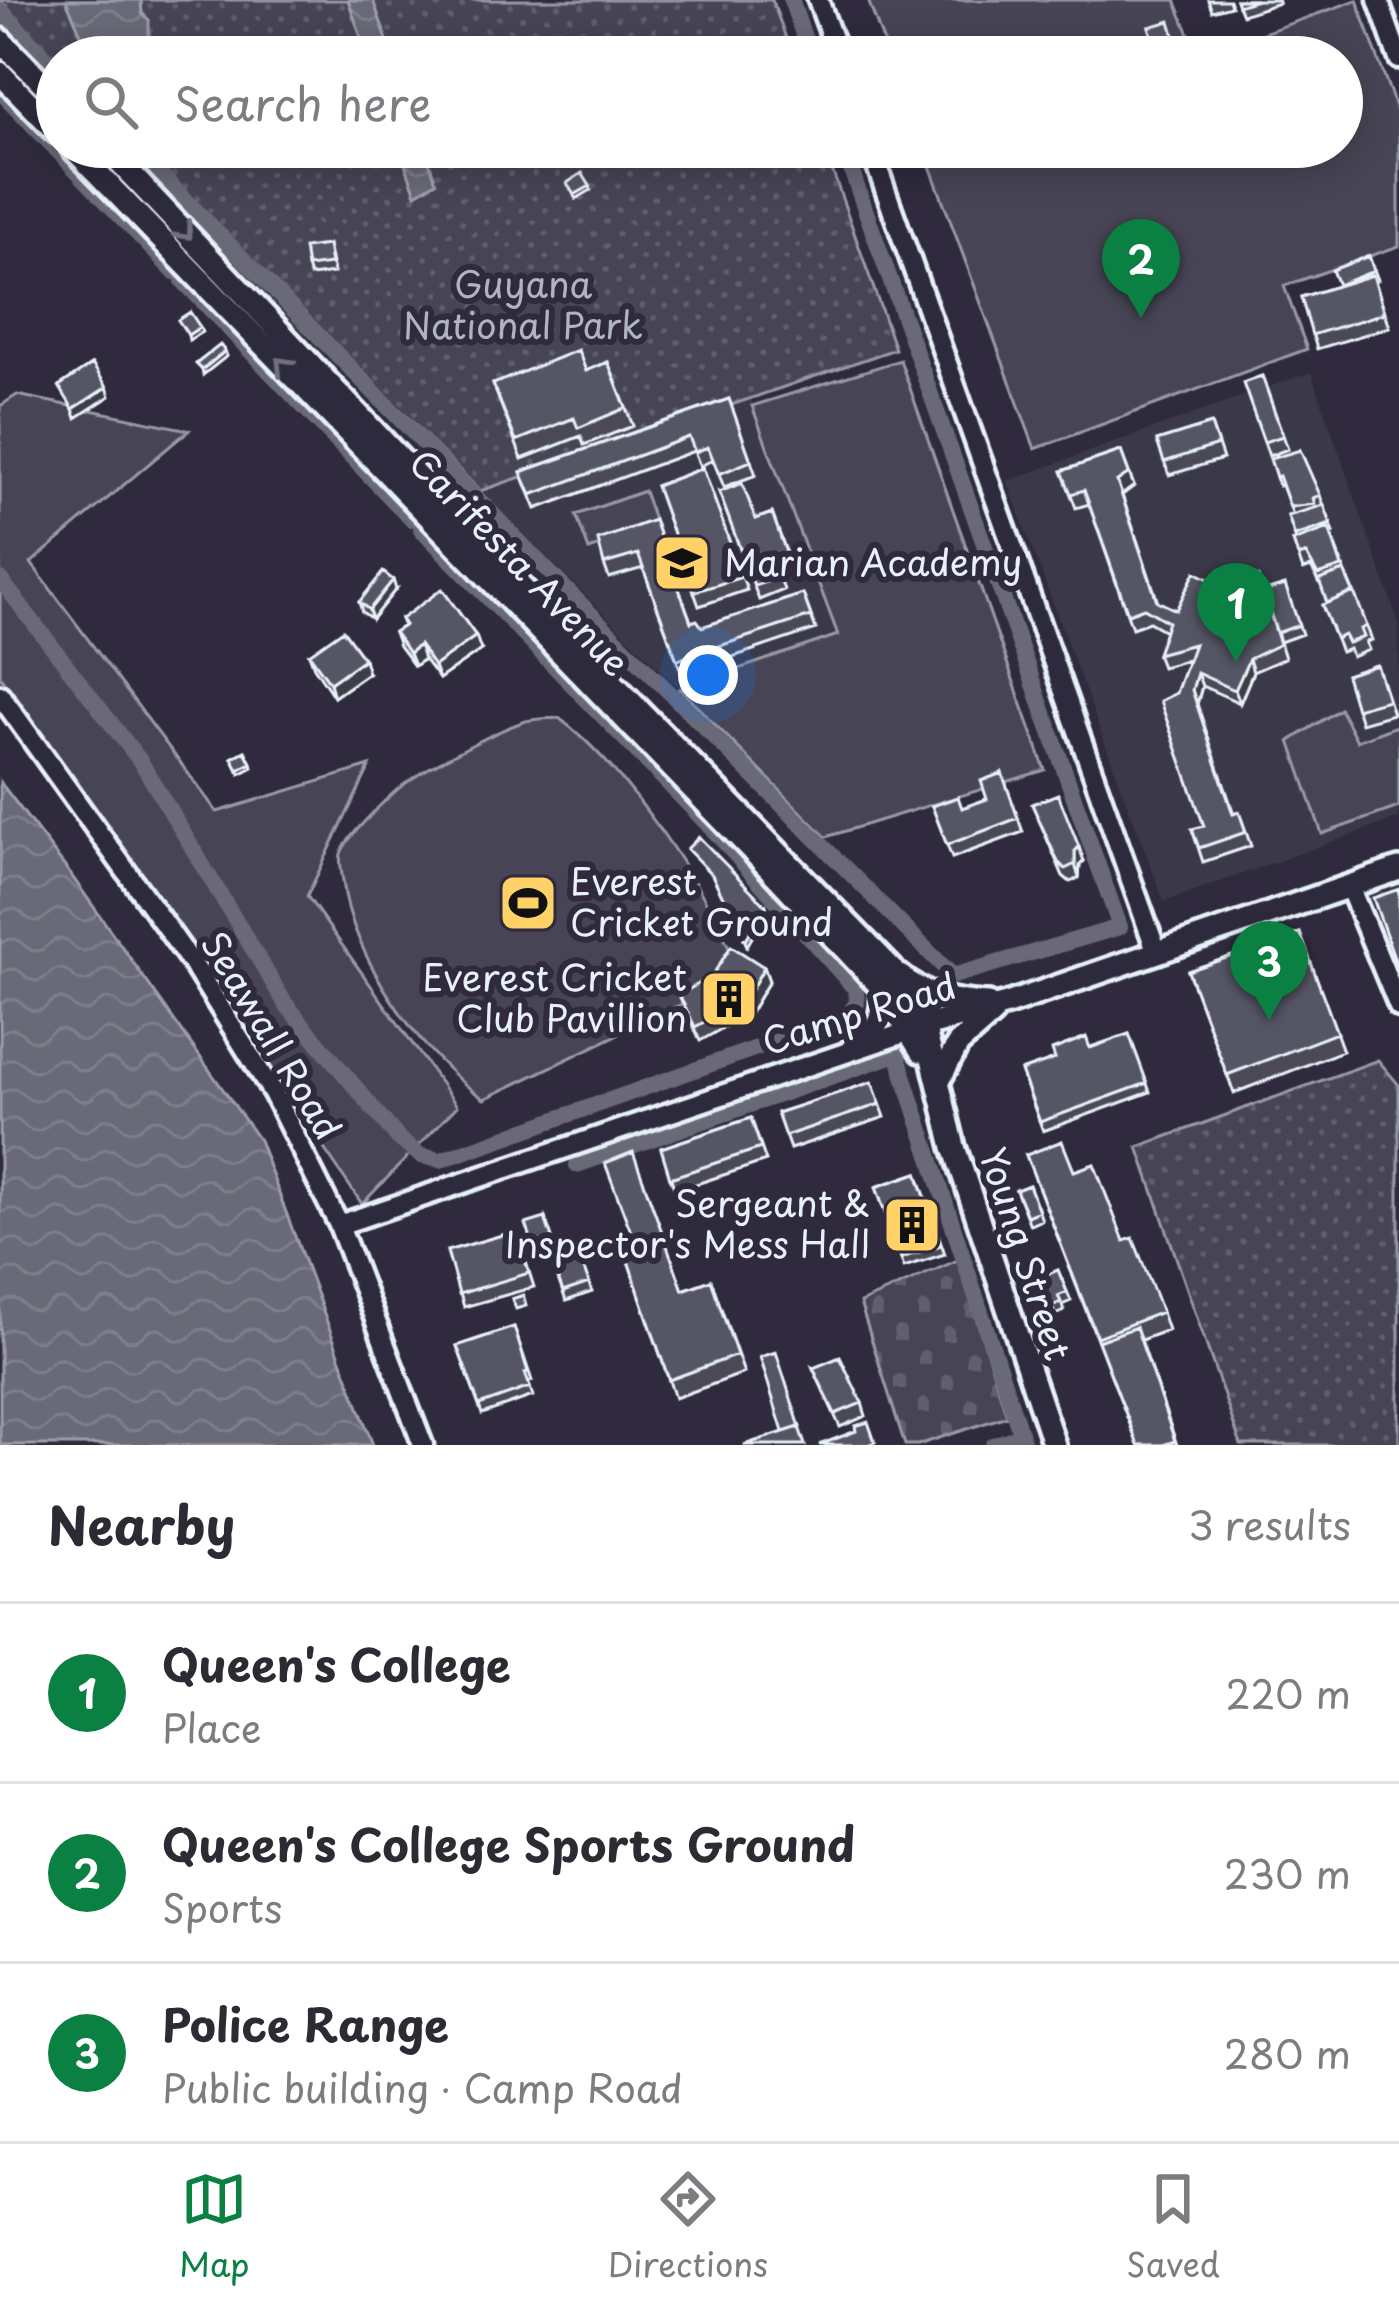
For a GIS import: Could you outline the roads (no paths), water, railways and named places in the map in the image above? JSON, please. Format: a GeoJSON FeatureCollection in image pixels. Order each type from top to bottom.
{"type":"FeatureCollection","features":[{"type":"Feature","properties":{"kind":"main road"},"geometry":{"type":"LineString","coordinates":[[0,40],[36,76]]}},
{"type":"Feature","properties":{"kind":"main road"},"geometry":{"type":"LineString","coordinates":[[0,73],[36,110]]}},
{"type":"Feature","properties":{"kind":"main road","name":"Carifesta Avenue"},"geometry":{"type":"LineString","coordinates":[[93,168],[887,978]]}},
{"type":"Feature","properties":{"kind":"main road","name":"Carifesta Avenue"},"geometry":{"type":"LineString","coordinates":[[125,168],[887,978],[916,1028]]}},
{"type":"Feature","properties":{"kind":"main road","name":"Camp Road"},"geometry":{"type":"LineString","coordinates":[[916,1028],[1007,1004],[1399,869]]}},
{"type":"Feature","properties":{"kind":"main road"},"geometry":{"type":"LineString","coordinates":[[852,1049],[878,1026],[887,978],[968,1004],[1007,1004]]}},
{"type":"Feature","properties":{"kind":"main road"},"geometry":{"type":"LineString","coordinates":[[938,1082],[958,1044],[979,1022],[1007,1004]]}},
{"type":"Feature","properties":{"kind":"main road","name":"Young Street"},"geometry":{"type":"LineString","coordinates":[[916,1028],[938,1082],[978,1222],[1054,1445]]}},
{"type":"Feature","properties":{"kind":"street"},"geometry":{"type":"LineString","coordinates":[[818,0],[831,36]]}},
{"type":"Feature","properties":{"kind":"street"},"geometry":{"type":"LineString","coordinates":[[1378,0],[1399,59]]}},
{"type":"Feature","properties":{"kind":"street"},"geometry":{"type":"LineString","coordinates":[[877,168],[1156,950]]}},
{"type":"Feature","properties":{"kind":"street","name":"Seawall Road"},"geometry":{"type":"LineString","coordinates":[[0,695],[194,965],[273,1093],[339,1225],[423,1445]]}},
{"type":"Feature","properties":{"kind":"street"},"geometry":{"type":"LineString","coordinates":[[1349,886],[1399,1007]]}},
{"type":"Feature","properties":{"kind":"street","name":"Camp Road"},"geometry":{"type":"LineString","coordinates":[[339,1225],[916,1028]]}},
{"type":"Feature","properties":{"kind":"water"},"geometry":{"type":"Polygon","coordinates":[[[66,0],[141,0],[149,36],[82,36],[66,0]]]}},
{"type":"Feature","properties":{"kind":"water"},"geometry":{"type":"Polygon","coordinates":[[[348,0],[373,0],[386,36],[361,36],[348,0]]]}},
{"type":"Feature","properties":{"kind":"water"},"geometry":{"type":"Polygon","coordinates":[[[407,168],[431,168],[436,182],[416,194],[407,168]]]}},
{"type":"Feature","properties":{"kind":"water"},"geometry":{"type":"Polygon","coordinates":[[[0,782],[259,1140],[373,1445],[0,1445],[0,782]]]}},
{"type":"Feature","properties":{"kind":"waterway"},"geometry":{"type":"LineString","coordinates":[[791,0],[804,36]]}},
{"type":"Feature","properties":{"kind":"waterway"},"geometry":{"type":"LineString","coordinates":[[0,10],[36,47]]}},
{"type":"Feature","properties":{"kind":"waterway"},"geometry":{"type":"LineString","coordinates":[[0,91],[36,128]]}},
{"type":"Feature","properties":{"kind":"waterway"},"geometry":{"type":"LineString","coordinates":[[74,168],[174,272]]}},
{"type":"Feature","properties":{"kind":"waterway"},"geometry":{"type":"LineString","coordinates":[[155,168],[953,976],[1120,927],[850,168]]}},
{"type":"Feature","properties":{"kind":"waterway"},"geometry":{"type":"LineString","coordinates":[[183,281],[411,519]]}},
{"type":"Feature","properties":{"kind":"waterway"},"geometry":{"type":"LineString","coordinates":[[0,579],[141,762],[285,1003],[398,1138],[421,1156],[441,1160],[847,1016],[857,1003],[856,990],[715,832],[421,529]]}},
{"type":"Feature","properties":{"kind":"waterway"},"geometry":{"type":"LineString","coordinates":[[577,1165],[897,1054],[1021,1435]]}},
{"type":"Feature","properties":{"kind":"waterway"},"geometry":{"type":"LineString","coordinates":[[993,1445],[1021,1435],[1024,1444]]}},
{"type":"Feature","properties":{"kind":"place","name":"Queen's College Sports Ground"},"geometry":{"type":"Point","coordinates":[1141,318]}},
{"type":"Feature","properties":{"kind":"place","name":"Marian Academy"},"geometry":{"type":"Point","coordinates":[682,563]}},
{"type":"Feature","properties":{"kind":"place","name":"Queen's College"},"geometry":{"type":"Point","coordinates":[1236,662]}},
{"type":"Feature","properties":{"kind":"place","name":"Everest Cricket Ground"},"geometry":{"type":"Point","coordinates":[528,903]}},
{"type":"Feature","properties":{"kind":"place","name":"Everest Cricket Club Pavillion"},"geometry":{"type":"Point","coordinates":[729,999]}},
{"type":"Feature","properties":{"kind":"place","name":"Police Range"},"geometry":{"type":"Point","coordinates":[1269,1020]}},
{"type":"Feature","properties":{"kind":"place","name":"Sergeant & Inspector's Mess Hall"},"geometry":{"type":"Point","coordinates":[912,1225]}},
{"type":"Feature","properties":{"kind":"park label","name":"Guyana National Park"},"geometry":{"type":"Point","coordinates":[523,306]}}]}
